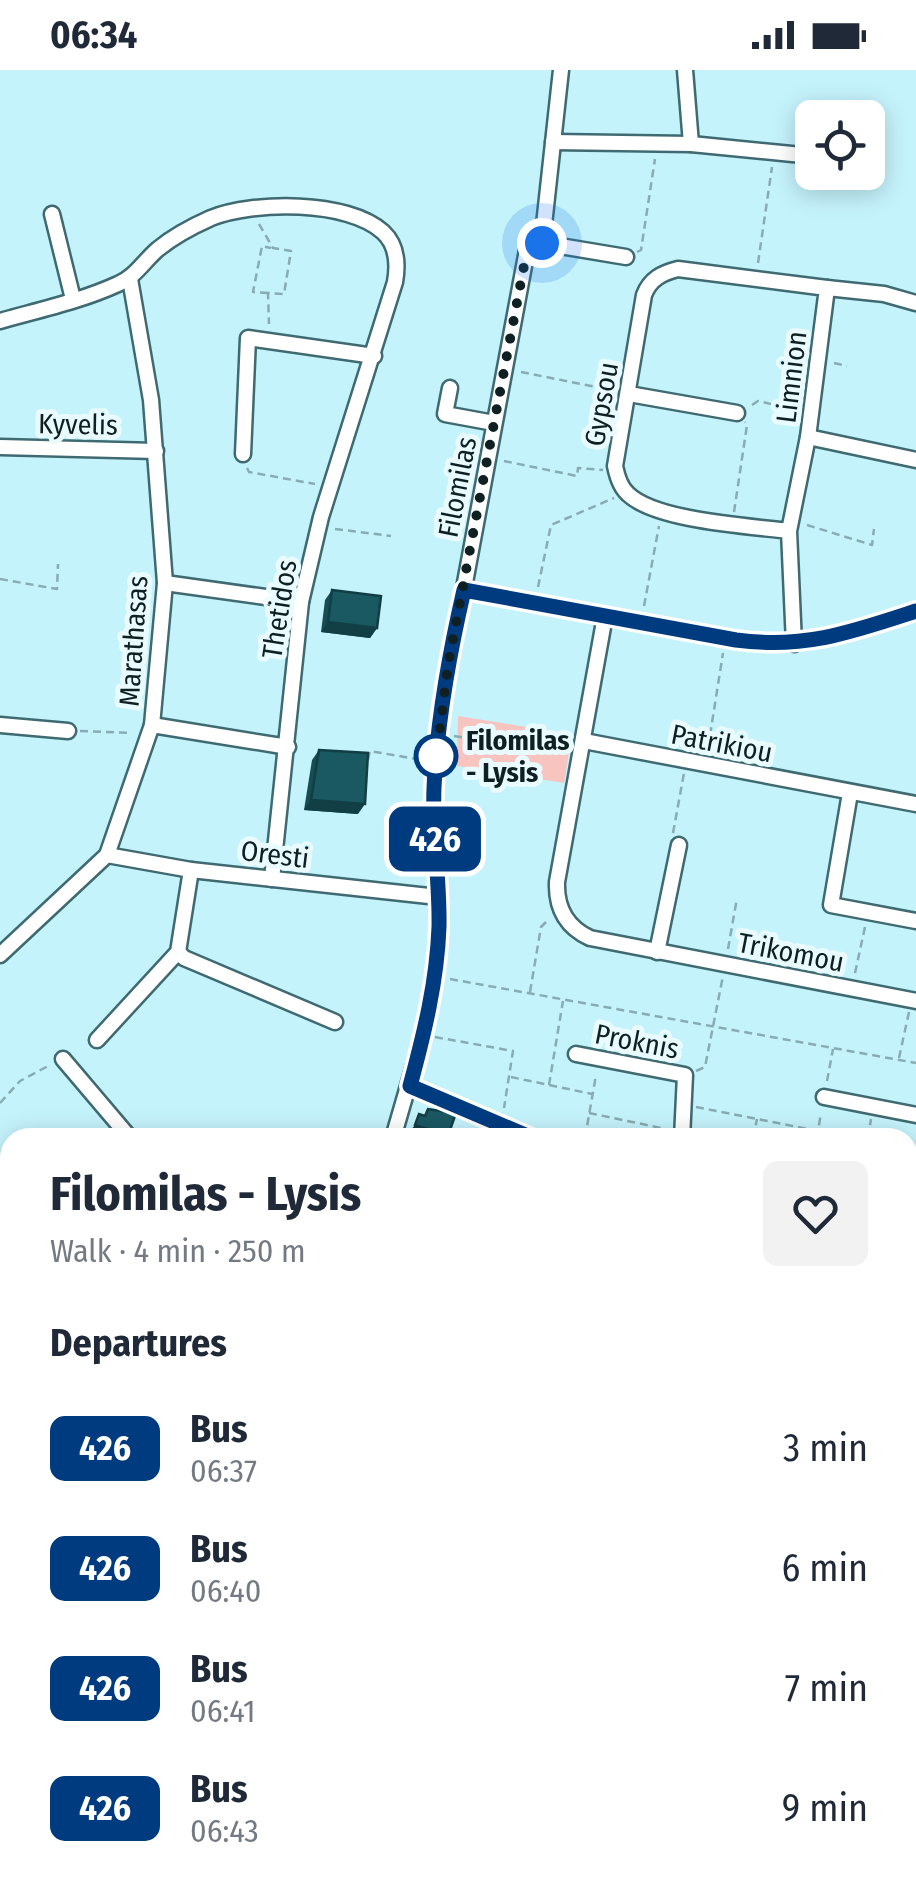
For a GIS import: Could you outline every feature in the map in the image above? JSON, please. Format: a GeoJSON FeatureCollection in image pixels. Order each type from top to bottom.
{"type":"FeatureCollection","features":[{"type":"Feature","properties":{"kind":"street"},"geometry":{"type":"LineString","coordinates":[[560,70],[542,243],[626,257]]}},
{"type":"Feature","properties":{"kind":"street"},"geometry":{"type":"LineString","coordinates":[[685,70],[691,144]]}},
{"type":"Feature","properties":{"kind":"street"},"geometry":{"type":"LineString","coordinates":[[553,142],[691,144],[795,154]]}},
{"type":"Feature","properties":{"kind":"street","name":"Thetidos"},"geometry":{"type":"LineString","coordinates":[[130,279],[154,253],[182,233],[215,217],[249,208],[291,206],[338,213],[382,232],[395,253],[397,273],[319,527],[301,602],[272,878]]}},
{"type":"Feature","properties":{"kind":"street"},"geometry":{"type":"LineString","coordinates":[[52,214],[73,299]]}},
{"type":"Feature","properties":{"kind":"street","name":"Filomilas"},"geometry":{"type":"LineString","coordinates":[[396,1128],[424,1034],[435,976],[438,734],[527,250],[542,243]]}},
{"type":"Feature","properties":{"kind":"street","name":"Gypsou"},"geometry":{"type":"LineString","coordinates":[[626,493],[616,472],[648,284],[678,269],[756,279]]}},
{"type":"Feature","properties":{"kind":"street"},"geometry":{"type":"LineString","coordinates":[[0,322],[130,279]]}},
{"type":"Feature","properties":{"kind":"street","name":"Marathasas"},"geometry":{"type":"LineString","coordinates":[[0,955],[108,855],[150,729],[165,583],[151,400],[130,279]]}},
{"type":"Feature","properties":{"kind":"street"},"geometry":{"type":"LineString","coordinates":[[756,279],[884,294],[916,303]]}},
{"type":"Feature","properties":{"kind":"street","name":"Limnion"},"geometry":{"type":"LineString","coordinates":[[794,644],[790,526],[808,436],[827,288]]}},
{"type":"Feature","properties":{"kind":"street"},"geometry":{"type":"LineString","coordinates":[[243,454],[248,338],[374,356]]}},
{"type":"Feature","properties":{"kind":"street"},"geometry":{"type":"LineString","coordinates":[[450,388],[445,414],[494,424]]}},
{"type":"Feature","properties":{"kind":"street"},"geometry":{"type":"LineString","coordinates":[[629,394],[737,413]]}},
{"type":"Feature","properties":{"kind":"street"},"geometry":{"type":"LineString","coordinates":[[808,436],[916,460]]}},
{"type":"Feature","properties":{"kind":"street","name":"Kyvelis"},"geometry":{"type":"LineString","coordinates":[[0,447],[156,451]]}},
{"type":"Feature","properties":{"kind":"street"},"geometry":{"type":"LineString","coordinates":[[626,493],[644,506],[662,510],[732,524],[790,526]]}},
{"type":"Feature","properties":{"kind":"street"},"geometry":{"type":"LineString","coordinates":[[165,583],[301,602]]}},
{"type":"Feature","properties":{"kind":"street"},"geometry":{"type":"LineString","coordinates":[[464,590],[725,638],[794,644],[838,636],[916,611]]}},
{"type":"Feature","properties":{"kind":"street"},"geometry":{"type":"LineString","coordinates":[[560,909],[556,882],[604,616]]}},
{"type":"Feature","properties":{"kind":"street"},"geometry":{"type":"LineString","coordinates":[[0,725],[68,731]]}},
{"type":"Feature","properties":{"kind":"street"},"geometry":{"type":"LineString","coordinates":[[150,729],[288,748]]}},
{"type":"Feature","properties":{"kind":"street","name":"Patrikiou"},"geometry":{"type":"LineString","coordinates":[[583,748],[686,761],[916,804]]}},
{"type":"Feature","properties":{"kind":"street"},"geometry":{"type":"LineString","coordinates":[[850,793],[830,904],[916,921]]}},
{"type":"Feature","properties":{"kind":"street"},"geometry":{"type":"LineString","coordinates":[[657,952],[679,845]]}},
{"type":"Feature","properties":{"kind":"street","name":"Oresti"},"geometry":{"type":"LineString","coordinates":[[108,855],[191,870],[438,897]]}},
{"type":"Feature","properties":{"kind":"street"},"geometry":{"type":"LineString","coordinates":[[97,1040],[178,952],[191,870]]}},
{"type":"Feature","properties":{"kind":"street","name":"Trikomou"},"geometry":{"type":"LineString","coordinates":[[560,909],[572,928],[590,938],[914,1000]]}},
{"type":"Feature","properties":{"kind":"street"},"geometry":{"type":"LineString","coordinates":[[178,952],[184,958],[335,1022]]}},
{"type":"Feature","properties":{"kind":"street","name":"Proknis"},"geometry":{"type":"LineString","coordinates":[[576,1054],[686,1074],[683,1128]]}},
{"type":"Feature","properties":{"kind":"street"},"geometry":{"type":"LineString","coordinates":[[63,1059],[122,1128]]}},
{"type":"Feature","properties":{"kind":"street"},"geometry":{"type":"LineString","coordinates":[[410,1086],[510,1128]]}},
{"type":"Feature","properties":{"kind":"street"},"geometry":{"type":"LineString","coordinates":[[824,1097],[916,1114]]}},
{"type":"Feature","properties":{"kind":"path"},"geometry":{"type":"LineString","coordinates":[[626,257],[641,250],[658,144]]}},
{"type":"Feature","properties":{"kind":"path"},"geometry":{"type":"LineString","coordinates":[[756,279],[774,152]]}},
{"type":"Feature","properties":{"kind":"path"},"geometry":{"type":"LineString","coordinates":[[249,208],[273,248]]}},
{"type":"Feature","properties":{"kind":"path"},"geometry":{"type":"LineString","coordinates":[[262,246],[291,252],[284,294],[268,293],[254,292],[262,246]]}},
{"type":"Feature","properties":{"kind":"path"},"geometry":{"type":"LineString","coordinates":[[268,293],[269,341]]}},
{"type":"Feature","properties":{"kind":"path"},"geometry":{"type":"LineString","coordinates":[[505,369],[629,394]]}},
{"type":"Feature","properties":{"kind":"path"},"geometry":{"type":"LineString","coordinates":[[732,524],[747,425],[737,413],[758,402],[811,413]]}},
{"type":"Feature","properties":{"kind":"path"},"geometry":{"type":"LineString","coordinates":[[243,454],[248,472],[314,484]]}},
{"type":"Feature","properties":{"kind":"path"},"geometry":{"type":"LineString","coordinates":[[243,454],[256,474],[331,487]]}},
{"type":"Feature","properties":{"kind":"path"},"geometry":{"type":"LineString","coordinates":[[488,458],[577,476],[578,468],[616,472]]}},
{"type":"Feature","properties":{"kind":"path"},"geometry":{"type":"LineString","coordinates":[[535,603],[551,525],[626,493]]}},
{"type":"Feature","properties":{"kind":"path"},"geometry":{"type":"LineString","coordinates":[[641,622],[662,510]]}},
{"type":"Feature","properties":{"kind":"path"},"geometry":{"type":"LineString","coordinates":[[790,526],[872,545],[874,529]]}},
{"type":"Feature","properties":{"kind":"path"},"geometry":{"type":"LineString","coordinates":[[319,527],[392,536]]}},
{"type":"Feature","properties":{"kind":"path"},"geometry":{"type":"LineString","coordinates":[[0,579],[57,589],[58,564]]}},
{"type":"Feature","properties":{"kind":"path"},"geometry":{"type":"LineString","coordinates":[[705,765],[725,638]]}},
{"type":"Feature","properties":{"kind":"path"},"geometry":{"type":"LineString","coordinates":[[68,731],[150,729]]}},
{"type":"Feature","properties":{"kind":"path"},"geometry":{"type":"LineString","coordinates":[[438,734],[583,748]]}},
{"type":"Feature","properties":{"kind":"path"},"geometry":{"type":"LineString","coordinates":[[368,760],[370,750],[436,762]]}},
{"type":"Feature","properties":{"kind":"path"},"geometry":{"type":"LineString","coordinates":[[679,845],[672,838],[686,761]]}},
{"type":"Feature","properties":{"kind":"path"},"geometry":{"type":"LineString","coordinates":[[686,1074],[704,1068],[737,898]]}},
{"type":"Feature","properties":{"kind":"path"},"geometry":{"type":"LineString","coordinates":[[530,994],[540,927],[560,909]]}},
{"type":"Feature","properties":{"kind":"path"},"geometry":{"type":"LineString","coordinates":[[852,989],[868,912]]}},
{"type":"Feature","properties":{"kind":"path"},"geometry":{"type":"LineString","coordinates":[[435,976],[916,1062]]}},
{"type":"Feature","properties":{"kind":"path"},"geometry":{"type":"LineString","coordinates":[[548,1085],[563,1000]]}},
{"type":"Feature","properties":{"kind":"path"},"geometry":{"type":"LineString","coordinates":[[898,1060],[914,1000]]}},
{"type":"Feature","properties":{"kind":"path"},"geometry":{"type":"LineString","coordinates":[[424,1034],[513,1051],[501,1124]]}},
{"type":"Feature","properties":{"kind":"path"},"geometry":{"type":"LineString","coordinates":[[587,1128],[600,1058]]}},
{"type":"Feature","properties":{"kind":"path"},"geometry":{"type":"LineString","coordinates":[[0,1103],[20,1081],[63,1059]]}},
{"type":"Feature","properties":{"kind":"path"},"geometry":{"type":"LineString","coordinates":[[509,1076],[592,1094]]}},
{"type":"Feature","properties":{"kind":"path"},"geometry":{"type":"LineString","coordinates":[[685,1105],[804,1128]]}},
{"type":"Feature","properties":{"kind":"path"},"geometry":{"type":"LineString","coordinates":[[870,1128],[873,1108]]}},
{"type":"Feature","properties":{"kind":"path"},"geometry":{"type":"LineString","coordinates":[[589,1113],[652,1128]]}},
{"type":"Feature","properties":{"kind":"path"},"geometry":{"type":"LineString","coordinates":[[755,1128],[757,1118]]}},
{"type":"Feature","properties":{"kind":"shaded area"},"geometry":{"type":"Polygon","coordinates":[[[458,716],[572,734],[564,783],[457,766],[458,716]]]}},
{"type":"Feature","properties":{"kind":"building"},"geometry":{"type":"Polygon","coordinates":[[[332,590],[381,596],[377,628],[328,622],[332,590]]]}},
{"type":"Feature","properties":{"kind":"building"},"geometry":{"type":"Polygon","coordinates":[[[319,750],[368,753],[365,804],[311,800],[319,750]]]}},
{"type":"Feature","properties":{"kind":"building"},"geometry":{"type":"Polygon","coordinates":[[[444,1106],[457,1110],[451,1128],[415,1125],[419,1114],[425,1116],[428,1109],[442,1111],[444,1106]]]}},
{"type":"Feature","properties":{"kind":"bus line","name":"426"},"geometry":{"type":"LineString","coordinates":[[509,1128],[410,1086],[436,970],[436,762],[443,695],[464,590],[736,640],[782,644],[838,636],[916,611]]}},
{"type":"Feature","properties":{"kind":"place","name":"Filomilas - Lysis"},"geometry":{"type":"Point","coordinates":[436,756]}},
{"type":"Feature","properties":{"kind":"route"},"geometry":{"type":"LineString","coordinates":[[436,756],[436,760],[448,665],[527,250],[542,243]]}}]}
